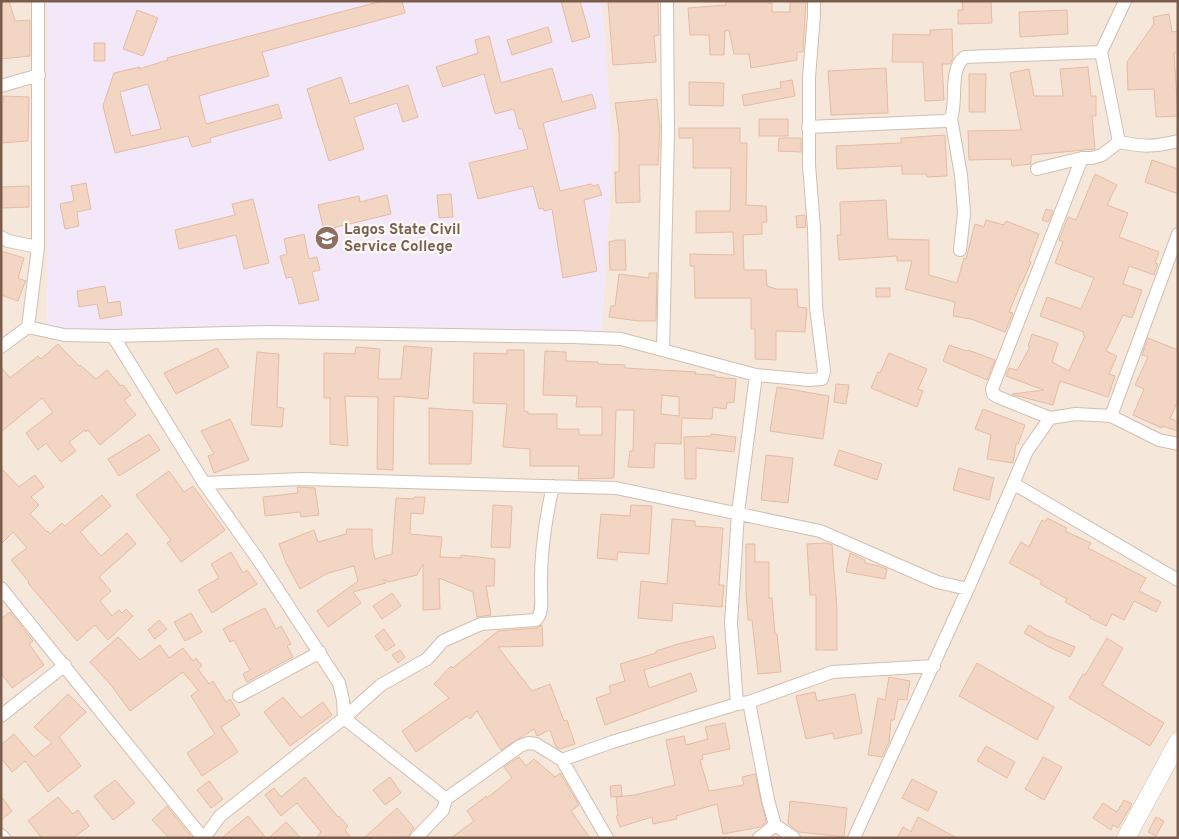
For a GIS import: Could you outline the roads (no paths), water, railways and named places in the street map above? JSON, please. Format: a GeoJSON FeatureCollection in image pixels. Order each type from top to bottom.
{"type":"FeatureCollection","features":[{"type":"Feature","properties":{"kind":"street"},"geometry":{"type":"LineString","coordinates":[[28,327],[38,246],[38,1]]}},
{"type":"Feature","properties":{"kind":"street"},"geometry":{"type":"LineString","coordinates":[[663,350],[668,133],[667,1]]}},
{"type":"Feature","properties":{"kind":"street"},"geometry":{"type":"LineString","coordinates":[[1,346],[28,327],[64,335],[112,336],[268,332],[573,337],[621,339],[756,375],[822,379],[824,370],[816,307],[814,228],[808,165],[808,77],[814,1]]}},
{"type":"Feature","properties":{"kind":"street"},"geometry":{"type":"LineString","coordinates":[[1119,142],[1101,52],[1125,1]]}},
{"type":"Feature","properties":{"kind":"street"},"geometry":{"type":"LineString","coordinates":[[960,250],[964,213],[961,176],[951,118],[954,105],[956,70],[960,61],[965,58],[1101,52]]}},
{"type":"Feature","properties":{"kind":"street"},"geometry":{"type":"LineString","coordinates":[[1,86],[39,75]]}},
{"type":"Feature","properties":{"kind":"street"},"geometry":{"type":"LineString","coordinates":[[808,127],[946,121],[951,118]]}},
{"type":"Feature","properties":{"kind":"street"},"geometry":{"type":"LineString","coordinates":[[1037,168],[1102,155],[1119,142],[1152,147],[1178,141]]}},
{"type":"Feature","properties":{"kind":"street"},"geometry":{"type":"LineString","coordinates":[[1082,158],[992,390],[993,394],[1050,418],[1076,414],[1111,416],[1159,440],[1178,444]]}},
{"type":"Feature","properties":{"kind":"street"},"geometry":{"type":"LineString","coordinates":[[1111,416],[1178,234]]}},
{"type":"Feature","properties":{"kind":"street"},"geometry":{"type":"LineString","coordinates":[[1,237],[8,241],[38,246]]}},
{"type":"Feature","properties":{"kind":"street"},"geometry":{"type":"LineString","coordinates":[[112,336],[204,483],[257,558],[340,683],[344,718],[446,799]]}},
{"type":"Feature","properties":{"kind":"street"},"geometry":{"type":"LineString","coordinates":[[756,375],[738,513],[731,623],[743,703],[775,825],[794,838]]}},
{"type":"Feature","properties":{"kind":"street"},"geometry":{"type":"LineString","coordinates":[[854,838],[934,666],[1027,451],[1050,418]]}},
{"type":"Feature","properties":{"kind":"street"},"geometry":{"type":"LineString","coordinates":[[204,483],[302,480],[616,488],[820,531],[937,582],[968,589]]}},
{"type":"Feature","properties":{"kind":"street"},"geometry":{"type":"LineString","coordinates":[[1014,484],[1178,580]]}},
{"type":"Feature","properties":{"kind":"street"},"geometry":{"type":"LineString","coordinates":[[1,588],[66,665],[204,838],[220,816],[344,718],[381,685],[426,659],[443,641],[481,624],[536,620],[540,616],[540,576],[544,527],[553,486]]}},
{"type":"Feature","properties":{"kind":"street"},"geometry":{"type":"LineString","coordinates":[[239,696],[320,652]]}},
{"type":"Feature","properties":{"kind":"street"},"geometry":{"type":"LineString","coordinates":[[1,716],[66,665]]}},
{"type":"Feature","properties":{"kind":"street"},"geometry":{"type":"LineString","coordinates":[[562,760],[612,742],[743,703],[832,672],[934,666]]}},
{"type":"Feature","properties":{"kind":"street"},"geometry":{"type":"LineString","coordinates":[[416,838],[443,810],[446,799],[520,746],[528,743],[536,744],[562,760],[607,838]]}},
{"type":"Feature","properties":{"kind":"street"},"geometry":{"type":"LineString","coordinates":[[1126,838],[1177,746]]}},
{"type":"Feature","properties":{"kind":"street"},"geometry":{"type":"LineString","coordinates":[[759,838],[775,825]]}},
{"type":"Feature","properties":{"kind":"street"},"geometry":{"type":"LineString","coordinates":[[1,834],[4,838]]}},
{"type":"Feature","properties":{"kind":"place","name":"Lagos State Civil Service College"},"geometry":{"type":"Point","coordinates":[327,238]}}]}
